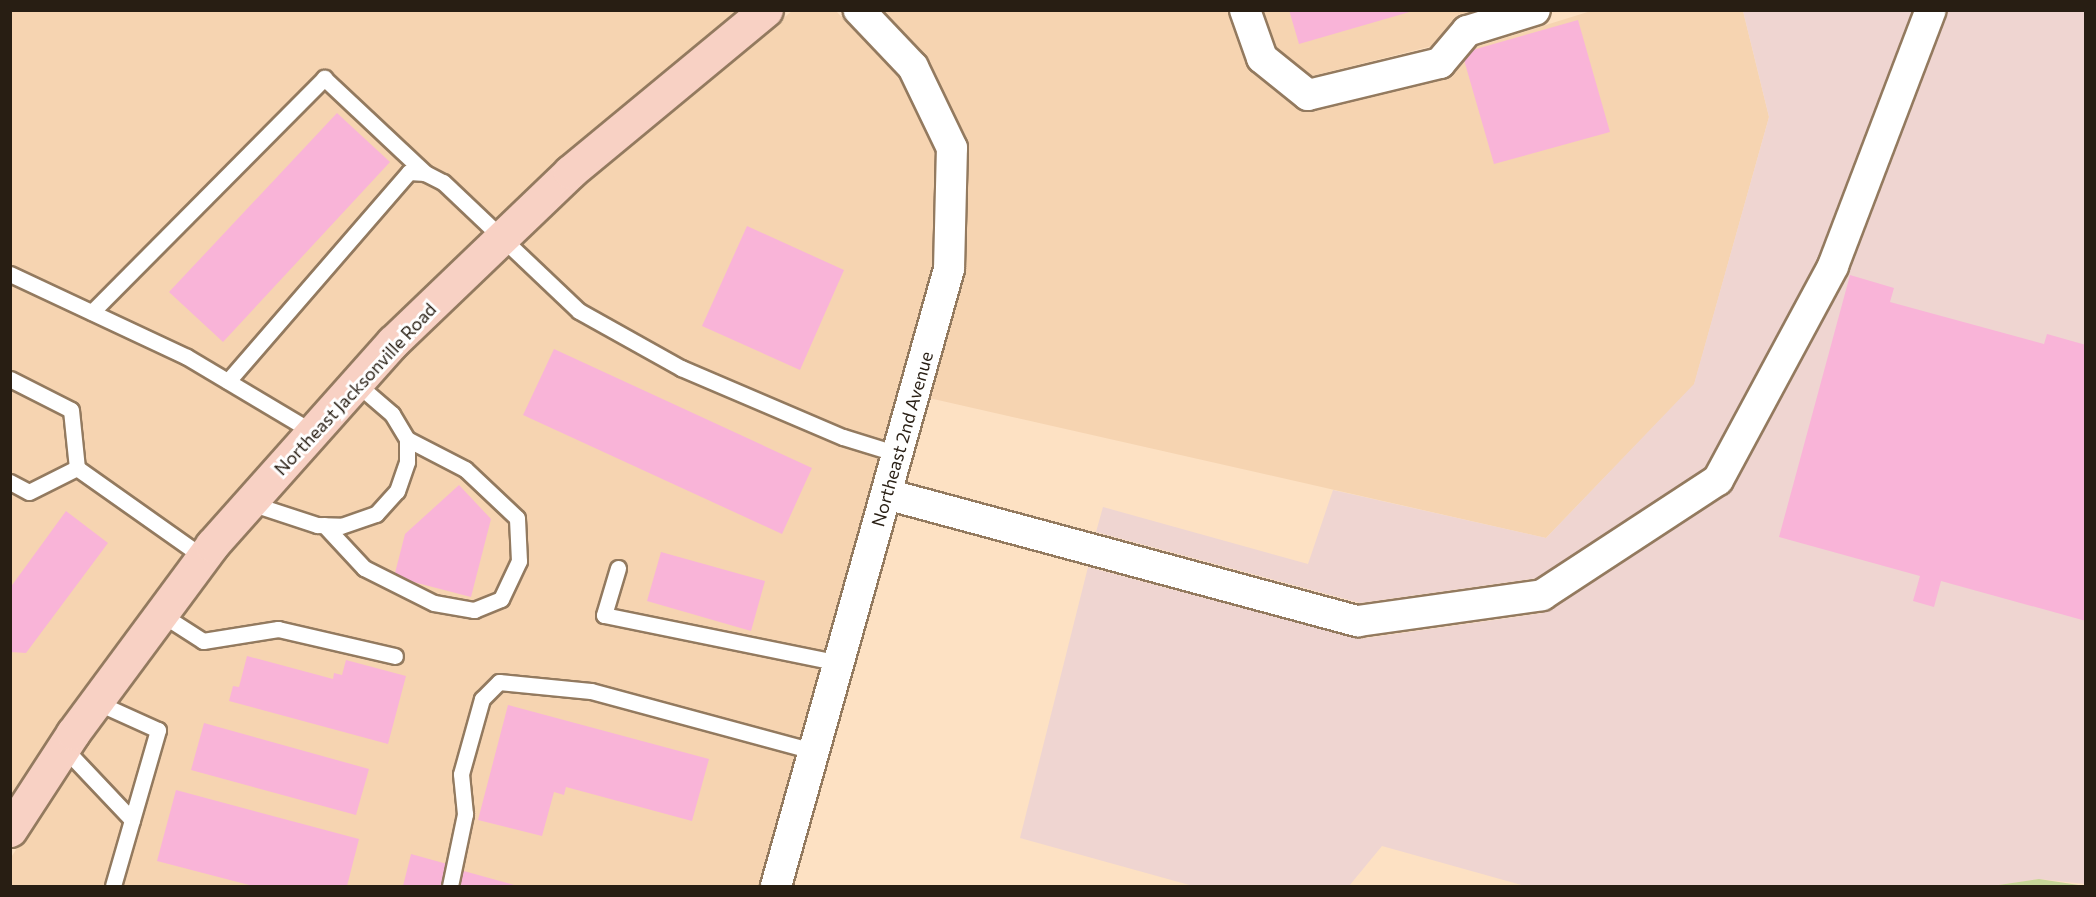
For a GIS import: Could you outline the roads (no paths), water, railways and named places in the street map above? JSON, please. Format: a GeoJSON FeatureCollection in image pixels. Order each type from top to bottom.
{"type":"FeatureCollection","features":[{"type":"Feature","properties":{"kind":"street","name":"Northeast Jacksonville Road"},"geometry":{"type":"LineString","coordinates":[[10,830],[96,702],[203,557],[393,342],[570,172],[766,10]]}},
{"type":"Feature","properties":{"kind":"street","name":"Northeast 2nd Avenue"},"geometry":{"type":"LineString","coordinates":[[776,886],[949,269],[952,148],[913,67],[859,10]]}},
{"type":"Feature","properties":{"kind":"street"},"geometry":{"type":"LineString","coordinates":[[1245,10],[1262,58],[1308,95],[1440,63],[1467,31],[1535,10]]}},
{"type":"Feature","properties":{"kind":"street"},"geometry":{"type":"LineString","coordinates":[[886,494],[1358,621],[1542,595],[1718,480],[1833,266],[1931,10]]}},
{"type":"Feature","properties":{"kind":"lane"},"geometry":{"type":"LineString","coordinates":[[92,312],[324,78],[424,172],[443,182],[579,311],[681,368],[843,437],[898,454]]}},
{"type":"Feature","properties":{"kind":"lane"},"geometry":{"type":"LineString","coordinates":[[228,381],[409,172],[424,172]]}},
{"type":"Feature","properties":{"kind":"lane"},"geometry":{"type":"LineString","coordinates":[[10,274],[92,312],[228,381],[313,432]]}},
{"type":"Feature","properties":{"kind":"lane"},"geometry":{"type":"LineString","coordinates":[[10,379],[71,410],[77,468],[203,557]]}},
{"type":"Feature","properties":{"kind":"lane"},"geometry":{"type":"LineString","coordinates":[[250,503],[324,525],[341,526],[376,514],[397,491],[407,462],[407,439],[392,414],[356,383]]}},
{"type":"Feature","properties":{"kind":"lane"},"geometry":{"type":"LineString","coordinates":[[324,525],[364,568],[434,603],[474,610],[501,599],[519,561],[518,518],[465,469],[407,439]]}},
{"type":"Feature","properties":{"kind":"lane"},"geometry":{"type":"LineString","coordinates":[[10,482],[29,492],[77,468]]}},
{"type":"Feature","properties":{"kind":"lane"},"geometry":{"type":"LineString","coordinates":[[618,568],[604,615],[839,663]]}},
{"type":"Feature","properties":{"kind":"lane"},"geometry":{"type":"LineString","coordinates":[[161,614],[204,641],[278,629],[395,656]]}},
{"type":"Feature","properties":{"kind":"lane"},"geometry":{"type":"LineString","coordinates":[[450,886],[465,814],[461,774],[482,699],[499,682],[591,691],[814,751]]}},
{"type":"Feature","properties":{"kind":"lane"},"geometry":{"type":"LineString","coordinates":[[96,702],[158,730],[112,886]]}},
{"type":"Feature","properties":{"kind":"lane"},"geometry":{"type":"LineString","coordinates":[[64,748],[132,820]]}}]}
